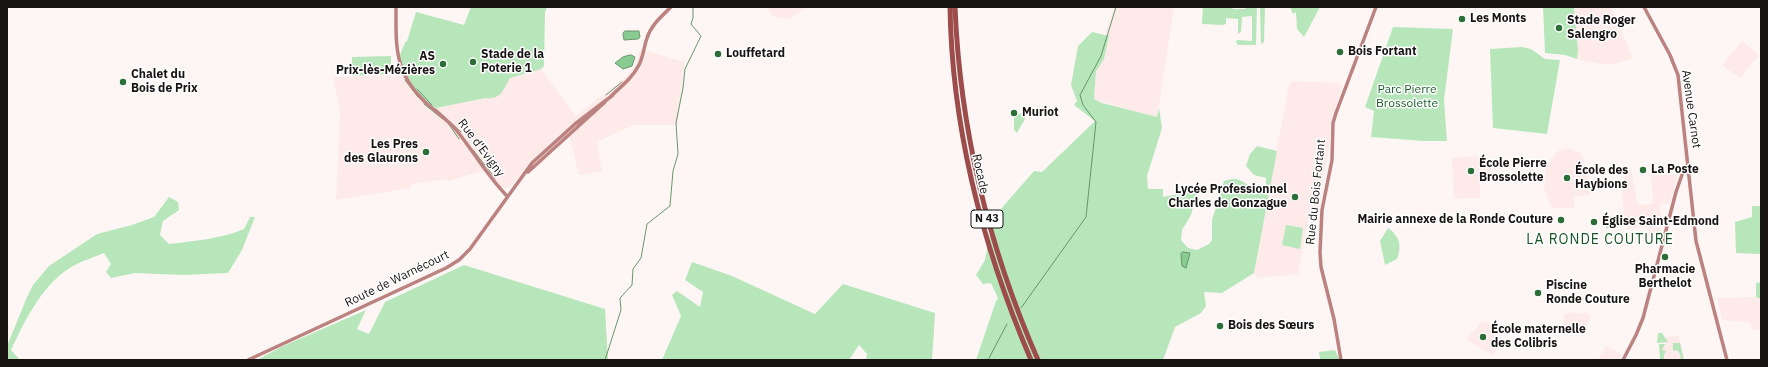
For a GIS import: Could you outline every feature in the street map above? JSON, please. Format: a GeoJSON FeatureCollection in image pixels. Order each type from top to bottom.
{"type":"FeatureCollection","features":[{"type":"Feature","properties":{"kind":"highway"},"geometry":{"type":"LineString","coordinates":[[947,7],[950,19]]}},
{"type":"Feature","properties":{"kind":"highway","name":"Rocade"},"geometry":{"type":"LineString","coordinates":[[950,7],[957,102],[968,170],[999,280],[1031,360]]}},
{"type":"Feature","properties":{"kind":"highway","name":"N 43"},"geometry":{"type":"LineString","coordinates":[[956,7],[956,39],[964,110],[982,198],[1004,276],[1021,322],[1038,360]]}},
{"type":"Feature","properties":{"kind":"main road","name":"Rue d'Evigny"},"geometry":{"type":"LineString","coordinates":[[396,7],[397,53],[405,75],[422,99],[455,129],[507,196]]}},
{"type":"Feature","properties":{"kind":"main road","name":"Route de Warnécourt"},"geometry":{"type":"LineString","coordinates":[[248,360],[454,264],[470,249],[523,176],[629,80],[639,64],[647,37],[656,21],[672,7]]}},
{"type":"Feature","properties":{"kind":"main road","name":"Rue du Bois Fortant"},"geometry":{"type":"LineString","coordinates":[[1341,360],[1334,319],[1321,267],[1322,214],[1332,160],[1334,118],[1376,7]]}},
{"type":"Feature","properties":{"kind":"main road","name":"Avenue Carnot"},"geometry":{"type":"LineString","coordinates":[[1644,7],[1670,55],[1678,75],[1696,241],[1727,360]]}},
{"type":"Feature","properties":{"kind":"main road"},"geometry":{"type":"LineString","coordinates":[[1623,360],[1643,318],[1676,192],[1684,169],[1688,167]]}},
{"type":"Feature","properties":{"kind":"shaded area"},"geometry":{"type":"Polygon","coordinates":[[[765,7],[808,7],[789,19],[774,17],[765,7]]]}},
{"type":"Feature","properties":{"kind":"shaded area"},"geometry":{"type":"Polygon","coordinates":[[[1114,7],[1174,7],[1157,118],[1094,99],[1096,71],[1104,59],[1109,36],[1105,35],[1114,7]]]}},
{"type":"Feature","properties":{"kind":"shaded area"},"geometry":{"type":"Polygon","coordinates":[[[1574,7],[1611,7],[1633,58],[1615,64],[1600,64],[1577,59],[1578,50],[1574,7]]]}},
{"type":"Feature","properties":{"kind":"shaded area"},"geometry":{"type":"Polygon","coordinates":[[[625,31],[639,31],[640,37],[638,39],[624,40],[623,34],[625,31]]]}},
{"type":"Feature","properties":{"kind":"shaded area"},"geometry":{"type":"Polygon","coordinates":[[[1742,41],[1759,55],[1740,78],[1722,65],[1742,41]]]}},
{"type":"Feature","properties":{"kind":"shaded area"},"geometry":{"type":"Polygon","coordinates":[[[640,49],[685,62],[677,125],[633,125],[597,142],[602,171],[579,175],[570,138],[559,137],[536,157],[510,188],[501,187],[487,170],[448,181],[447,179],[411,184],[411,188],[336,200],[340,110],[333,77],[406,75],[436,108],[485,97],[493,98],[499,95],[510,78],[541,69],[575,115],[577,115],[629,74],[634,67],[640,49]]]}},
{"type":"Feature","properties":{"kind":"shaded area"},"geometry":{"type":"Polygon","coordinates":[[[631,55],[635,57],[632,66],[623,69],[615,63],[623,57],[631,55]]]}},
{"type":"Feature","properties":{"kind":"shaded area","name":"Lycée Professionnel Charles de Gonzague"},"geometry":{"type":"Polygon","coordinates":[[[1292,81],[1341,83],[1340,93],[1331,122],[1319,218],[1309,216],[1298,274],[1257,278],[1254,273],[1289,85],[1292,81]]]}},
{"type":"Feature","properties":{"kind":"shaded area","name":"École des Haybions"},"geometry":{"type":"Polygon","coordinates":[[[1568,148],[1581,153],[1589,175],[1590,195],[1574,196],[1574,208],[1552,208],[1544,189],[1546,169],[1551,159],[1558,151],[1568,148]]]}},
{"type":"Feature","properties":{"kind":"shaded area","name":"École Pierre Brossolette"},"geometry":{"type":"Polygon","coordinates":[[[1486,156],[1490,159],[1491,182],[1480,182],[1480,198],[1454,198],[1452,160],[1455,157],[1486,156]]]}},
{"type":"Feature","properties":{"kind":"shaded area"},"geometry":{"type":"Polygon","coordinates":[[[1631,170],[1638,205],[1653,204],[1651,175],[1678,175],[1669,204],[1660,203],[1661,226],[1658,238],[1649,239],[1648,227],[1626,229],[1620,180],[1625,179],[1624,171],[1631,170]]]}},
{"type":"Feature","properties":{"kind":"shaded area"},"geometry":{"type":"Polygon","coordinates":[[[1183,252],[1190,253],[1186,268],[1182,266],[1181,254],[1183,252]]]}},
{"type":"Feature","properties":{"kind":"shaded area"},"geometry":{"type":"Polygon","coordinates":[[[1756,297],[1761,299],[1761,329],[1752,330],[1750,322],[1722,320],[1717,298],[1756,297]]]}},
{"type":"Feature","properties":{"kind":"shaded area"},"geometry":{"type":"Polygon","coordinates":[[[1574,312],[1578,314],[1585,312],[1591,316],[1584,332],[1563,330],[1564,314],[1574,312]]]}},
{"type":"Feature","properties":{"kind":"shaded area","name":"École maternelle des Colibris"},"geometry":{"type":"Polygon","coordinates":[[[1482,322],[1496,322],[1498,324],[1497,330],[1499,344],[1493,356],[1467,340],[1471,332],[1474,332],[1482,322]]]}},
{"type":"Feature","properties":{"kind":"shaded area"},"geometry":{"type":"Polygon","coordinates":[[[1679,336],[1684,360],[1660,360],[1659,344],[1665,344],[1665,337],[1679,336]]]}},
{"type":"Feature","properties":{"kind":"shaded area"},"geometry":{"type":"Polygon","coordinates":[[[1606,346],[1622,354],[1619,360],[1598,360],[1606,346]]]}},
{"type":"Feature","properties":{"kind":"green space"},"geometry":{"type":"Polygon","coordinates":[[[471,7],[547,7],[545,13],[544,66],[541,69],[510,78],[498,96],[436,108],[419,93],[408,78],[401,63],[401,52],[405,42],[407,41],[416,12],[464,25],[471,7]]]}},
{"type":"Feature","properties":{"kind":"green space"},"geometry":{"type":"Polygon","coordinates":[[[1203,7],[1232,7],[1233,9],[1245,9],[1246,7],[1257,7],[1256,45],[1238,45],[1236,42],[1237,40],[1252,41],[1252,16],[1242,17],[1241,32],[1238,34],[1238,19],[1226,18],[1226,24],[1223,25],[1202,24],[1203,7]]]}},
{"type":"Feature","properties":{"kind":"green space"},"geometry":{"type":"Polygon","coordinates":[[[1260,7],[1265,7],[1264,42],[1261,44],[1260,7]]]}},
{"type":"Feature","properties":{"kind":"green space"},"geometry":{"type":"Polygon","coordinates":[[[1290,7],[1320,7],[1304,37],[1297,29],[1296,12],[1293,14],[1290,7]]]}},
{"type":"Feature","properties":{"kind":"green space","name":"Stade Roger Salengro"},"geometry":{"type":"Polygon","coordinates":[[[1543,7],[1574,7],[1578,50],[1577,59],[1565,55],[1545,53],[1543,7]]]}},
{"type":"Feature","properties":{"kind":"green space","name":"Parc Pierre Brossolette"},"geometry":{"type":"Polygon","coordinates":[[[1393,27],[1453,29],[1444,100],[1447,141],[1424,141],[1371,137],[1374,111],[1365,107],[1393,27]]]}},
{"type":"Feature","properties":{"kind":"green space"},"geometry":{"type":"Polygon","coordinates":[[[1092,32],[1109,36],[1104,59],[1096,71],[1094,99],[1102,103],[1157,117],[1159,108],[1162,128],[1147,176],[1148,189],[1163,189],[1163,197],[1193,190],[1197,192],[1191,215],[1182,230],[1181,240],[1188,248],[1197,250],[1209,244],[1212,240],[1212,220],[1224,181],[1234,179],[1240,180],[1249,186],[1266,185],[1266,178],[1254,175],[1246,166],[1250,154],[1257,146],[1277,151],[1254,273],[1222,293],[1204,292],[1206,306],[1201,313],[1175,327],[1163,360],[976,360],[998,298],[991,283],[983,284],[976,275],[985,260],[993,218],[1034,171],[1042,172],[1095,121],[1074,105],[1077,101],[1071,85],[1078,46],[1092,32]]]}},
{"type":"Feature","properties":{"kind":"green space"},"geometry":{"type":"Polygon","coordinates":[[[1522,47],[1531,49],[1545,59],[1560,60],[1547,134],[1493,128],[1490,49],[1522,47]]]}},
{"type":"Feature","properties":{"kind":"green space"},"geometry":{"type":"Polygon","coordinates":[[[391,56],[391,74],[352,76],[352,57],[391,56]]]}},
{"type":"Feature","properties":{"kind":"green space"},"geometry":{"type":"Polygon","coordinates":[[[1014,114],[1023,114],[1025,119],[1017,133],[1014,130],[1014,114]]]}},
{"type":"Feature","properties":{"kind":"green space"},"geometry":{"type":"Polygon","coordinates":[[[169,197],[178,202],[179,210],[163,221],[160,235],[169,244],[226,235],[244,229],[250,217],[255,217],[242,250],[228,273],[183,275],[135,273],[111,278],[106,272],[111,264],[104,253],[86,260],[64,272],[45,291],[29,314],[11,350],[20,360],[7,360],[7,346],[27,297],[33,285],[49,266],[97,234],[132,225],[154,217],[169,197]]]}},
{"type":"Feature","properties":{"kind":"green space"},"geometry":{"type":"Polygon","coordinates":[[[1752,206],[1761,206],[1761,254],[1736,253],[1735,222],[1752,217],[1752,206]]]}},
{"type":"Feature","properties":{"kind":"green space"},"geometry":{"type":"Polygon","coordinates":[[[1607,214],[1616,219],[1616,229],[1606,228],[1607,214]]]}},
{"type":"Feature","properties":{"kind":"green space"},"geometry":{"type":"Polygon","coordinates":[[[1286,225],[1303,228],[1300,249],[1282,245],[1286,225]]]}},
{"type":"Feature","properties":{"kind":"green space"},"geometry":{"type":"Polygon","coordinates":[[[1388,228],[1395,234],[1400,246],[1397,259],[1385,265],[1380,241],[1388,228]]]}},
{"type":"Feature","properties":{"kind":"green space"},"geometry":{"type":"Polygon","coordinates":[[[692,262],[732,276],[815,314],[843,284],[935,313],[932,360],[866,360],[867,354],[859,345],[849,360],[662,360],[681,316],[672,295],[677,291],[700,307],[703,292],[685,280],[692,262]]]}},
{"type":"Feature","properties":{"kind":"green space"},"geometry":{"type":"Polygon","coordinates":[[[464,265],[605,309],[608,360],[257,360],[281,347],[366,310],[357,329],[369,334],[385,302],[464,265]]]}},
{"type":"Feature","properties":{"kind":"green space"},"geometry":{"type":"Polygon","coordinates":[[[1761,282],[1761,299],[1756,297],[1756,283],[1761,282]]]}},
{"type":"Feature","properties":{"kind":"green space"},"geometry":{"type":"Polygon","coordinates":[[[1658,333],[1662,333],[1668,342],[1657,343],[1658,333]]]}},
{"type":"Feature","properties":{"kind":"green space"},"geometry":{"type":"Polygon","coordinates":[[[1673,343],[1680,343],[1684,360],[1681,360],[1680,354],[1677,350],[1673,351],[1673,343]]]}},
{"type":"Feature","properties":{"kind":"green space"},"geometry":{"type":"Polygon","coordinates":[[[1659,344],[1665,344],[1662,350],[1666,351],[1664,360],[1660,360],[1659,344]]]}},
{"type":"Feature","properties":{"kind":"green space"},"geometry":{"type":"Polygon","coordinates":[[[1335,350],[1340,360],[1318,360],[1320,359],[1319,352],[1335,350]]]}},
{"type":"Feature","properties":{"kind":"waterway"},"geometry":{"type":"LineString","coordinates":[[605,360],[621,310],[620,298],[632,285],[633,269],[641,258],[647,224],[670,206],[673,171],[678,154],[676,123],[685,69],[701,36],[691,24],[693,18],[693,7]]}},
{"type":"Feature","properties":{"kind":"waterway"},"geometry":{"type":"LineString","coordinates":[[1021,308],[1086,217],[1096,122],[1083,105],[1080,95],[1101,56],[1116,7]]}},
{"type":"Feature","properties":{"kind":"waterway"},"geometry":{"type":"LineString","coordinates":[[405,80],[418,97]]}},
{"type":"Feature","properties":{"kind":"waterway"},"geometry":{"type":"LineString","coordinates":[[606,95],[622,82]]}},
{"type":"Feature","properties":{"kind":"waterway"},"geometry":{"type":"LineString","coordinates":[[417,89],[432,105]]}},
{"type":"Feature","properties":{"kind":"waterway"},"geometry":{"type":"LineString","coordinates":[[424,104],[444,120]]}},
{"type":"Feature","properties":{"kind":"waterway"},"geometry":{"type":"LineString","coordinates":[[436,109],[461,132]]}},
{"type":"Feature","properties":{"kind":"waterway"},"geometry":{"type":"LineString","coordinates":[[448,123],[459,139]]}},
{"type":"Feature","properties":{"kind":"waterway"},"geometry":{"type":"LineString","coordinates":[[473,150],[495,178]]}},
{"type":"Feature","properties":{"kind":"waterway"},"geometry":{"type":"LineString","coordinates":[[988,360],[1007,324]]}},
{"type":"Feature","properties":{"kind":"place","name":"Les Monts"},"geometry":{"type":"Point","coordinates":[1462,19]}},
{"type":"Feature","properties":{"kind":"place","name":"Stade Roger Salengro"},"geometry":{"type":"Point","coordinates":[1559,28]}},
{"type":"Feature","properties":{"kind":"place","name":"Bois Fortant"},"geometry":{"type":"Point","coordinates":[1340,52]}},
{"type":"Feature","properties":{"kind":"place","name":"Louffetard"},"geometry":{"type":"Point","coordinates":[718,54]}},
{"type":"Feature","properties":{"kind":"place","name":"Stade de la Poterie 1"},"geometry":{"type":"Point","coordinates":[473,62]}},
{"type":"Feature","properties":{"kind":"place","name":"AS Prix-lès-Mézières"},"geometry":{"type":"Point","coordinates":[443,64]}},
{"type":"Feature","properties":{"kind":"place","name":"Chalet du Bois de Prix"},"geometry":{"type":"Point","coordinates":[123,82]}},
{"type":"Feature","properties":{"kind":"place","name":"Muriot"},"geometry":{"type":"Point","coordinates":[1014,113]}},
{"type":"Feature","properties":{"kind":"place","name":"Les Pres des Glaurons"},"geometry":{"type":"Point","coordinates":[426,152]}},
{"type":"Feature","properties":{"kind":"place","name":"La Poste"},"geometry":{"type":"Point","coordinates":[1643,170]}},
{"type":"Feature","properties":{"kind":"place","name":"École Pierre Brossolette"},"geometry":{"type":"Point","coordinates":[1471,171]}},
{"type":"Feature","properties":{"kind":"place","name":"École des Haybions"},"geometry":{"type":"Point","coordinates":[1567,178]}},
{"type":"Feature","properties":{"kind":"place","name":"Lycée Professionnel Charles de Gonzague"},"geometry":{"type":"Point","coordinates":[1295,197]}},
{"type":"Feature","properties":{"kind":"place","name":"Mairie annexe de la Ronde Couture"},"geometry":{"type":"Point","coordinates":[1561,220]}},
{"type":"Feature","properties":{"kind":"place","name":"Église Saint-Edmond"},"geometry":{"type":"Point","coordinates":[1594,222]}},
{"type":"Feature","properties":{"kind":"place","name":"Pharmacie Berthelot"},"geometry":{"type":"Point","coordinates":[1665,257]}},
{"type":"Feature","properties":{"kind":"place","name":"Piscine Ronde Couture"},"geometry":{"type":"Point","coordinates":[1538,293]}},
{"type":"Feature","properties":{"kind":"place","name":"Bois des Sœurs"},"geometry":{"type":"Point","coordinates":[1220,326]}},
{"type":"Feature","properties":{"kind":"place","name":"École maternelle des Colibris"},"geometry":{"type":"Point","coordinates":[1483,337]}},
{"type":"Feature","properties":{"kind":"district","name":"LA RONDE COUTURE"},"geometry":{"type":"Point","coordinates":[1600,240]}}]}
